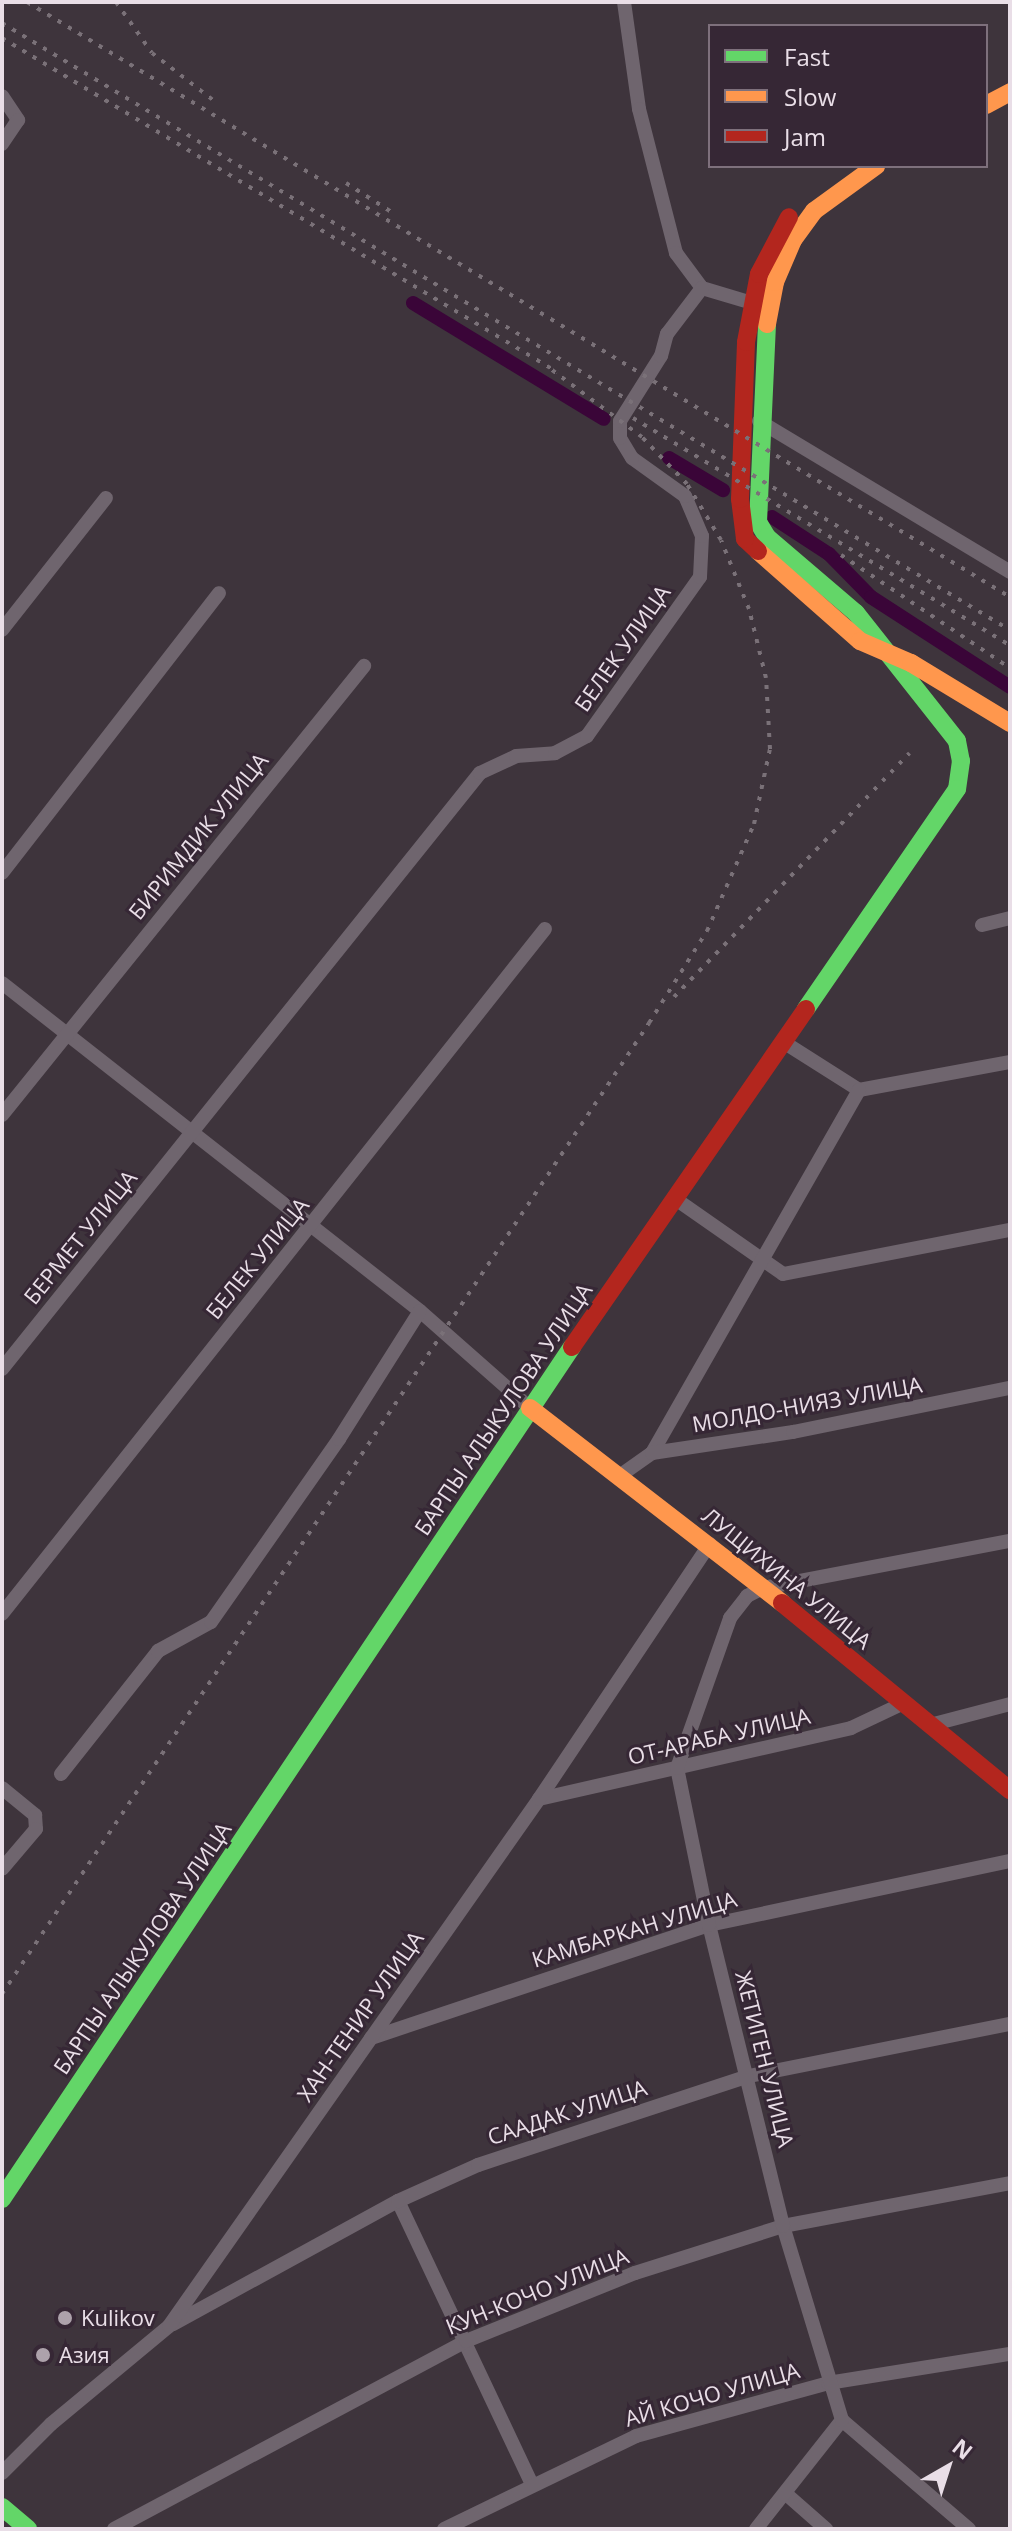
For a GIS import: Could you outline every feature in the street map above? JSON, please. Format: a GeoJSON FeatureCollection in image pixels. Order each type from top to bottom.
{"type":"FeatureCollection","features":[{"type":"Feature","properties":{"kind":"main road"},"geometry":{"type":"LineString","coordinates":[[988,104],[1010,92]]}},
{"type":"Feature","properties":{"kind":"main road"},"geometry":{"type":"LineString","coordinates":[[858,168],[819,187],[792,212],[771,245],[760,305],[740,470],[745,539],[860,641],[911,663],[1010,723]]}},
{"type":"Feature","properties":{"kind":"main road"},"geometry":{"type":"LineString","coordinates":[[874,168],[804,224],[760,305],[761,531],[838,594],[941,720],[961,751],[976,725],[995,719],[1010,723]]}},
{"type":"Feature","properties":{"kind":"main road","name":"БАРПЫ АЛЫКУЛОВА УЛИЦА"},"geometry":{"type":"LineString","coordinates":[[2,2199],[530,1408],[947,807],[960,779],[961,751]]}},
{"type":"Feature","properties":{"kind":"main road","name":"ЛУЩИХИНА УЛИЦА"},"geometry":{"type":"LineString","coordinates":[[530,1408],[710,1544],[1010,1790]]}},
{"type":"Feature","properties":{"kind":"main road"},"geometry":{"type":"LineString","coordinates":[[2,2507],[28,2529]]}},
{"type":"Feature","properties":{"kind":"street"},"geometry":{"type":"LineString","coordinates":[[624,2],[639,109],[676,253],[702,288],[760,305]]}},
{"type":"Feature","properties":{"kind":"street"},"geometry":{"type":"LineString","coordinates":[[2,96],[18,120],[2,144]]}},
{"type":"Feature","properties":{"kind":"street","name":"БЕЛЕК УЛИЦА"},"geometry":{"type":"LineString","coordinates":[[193,1133],[480,773],[516,756],[555,753],[587,736],[700,577],[702,536],[685,496],[632,458],[620,438],[620,421],[661,356],[667,334],[702,288]]}},
{"type":"Feature","properties":{"kind":"street"},"geometry":{"type":"LineString","coordinates":[[759,421],[1010,572]]}},
{"type":"Feature","properties":{"kind":"street"},"geometry":{"type":"LineString","coordinates":[[2,630],[106,498]]}},
{"type":"Feature","properties":{"kind":"street"},"geometry":{"type":"LineString","coordinates":[[2,873],[219,593]]}},
{"type":"Feature","properties":{"kind":"street","name":"БИРИМДИК УЛИЦА"},"geometry":{"type":"LineString","coordinates":[[2,1115],[364,666]]}},
{"type":"Feature","properties":{"kind":"street"},"geometry":{"type":"LineString","coordinates":[[982,925],[1010,918]]}},
{"type":"Feature","properties":{"kind":"street","name":"БЕЛЕК УЛИЦА"},"geometry":{"type":"LineString","coordinates":[[2,1614],[545,929]]}},
{"type":"Feature","properties":{"kind":"street"},"geometry":{"type":"LineString","coordinates":[[2,983],[420,1311],[530,1408]]}},
{"type":"Feature","properties":{"kind":"street"},"geometry":{"type":"LineString","coordinates":[[785,1043],[859,1090],[1010,1062]]}},
{"type":"Feature","properties":{"kind":"street"},"geometry":{"type":"LineString","coordinates":[[652,1453],[764,1263],[859,1090]]}},
{"type":"Feature","properties":{"kind":"street","name":"БЕРМЕТ УЛИЦА"},"geometry":{"type":"LineString","coordinates":[[2,1369],[193,1133]]}},
{"type":"Feature","properties":{"kind":"street"},"geometry":{"type":"LineString","coordinates":[[677,1200],[783,1274],[1010,1230]]}},
{"type":"Feature","properties":{"kind":"street"},"geometry":{"type":"LineString","coordinates":[[61,1774],[158,1651],[211,1622],[339,1439],[420,1311]]}},
{"type":"Feature","properties":{"kind":"street","name":"МОЛДО-НИЯЗ УЛИЦА"},"geometry":{"type":"LineString","coordinates":[[618,1477],[652,1453],[793,1432],[1010,1388]]}},
{"type":"Feature","properties":{"kind":"street"},"geometry":{"type":"LineString","coordinates":[[677,1768],[730,1618],[747,1596],[763,1588],[1010,1541]]}},
{"type":"Feature","properties":{"kind":"street","name":"ХАН-ТЕНИР УЛИЦА"},"geometry":{"type":"LineString","coordinates":[[2,2473],[51,2424],[169,2326],[539,1799],[710,1544]]}},
{"type":"Feature","properties":{"kind":"street","name":"ОТ-АРАБА УЛИЦА"},"geometry":{"type":"LineString","coordinates":[[539,1799],[851,1728],[904,1703]]}},
{"type":"Feature","properties":{"kind":"street"},"geometry":{"type":"LineString","coordinates":[[930,1725],[1010,1704]]}},
{"type":"Feature","properties":{"kind":"street","name":"ЖЕТИГЕН УЛИЦА"},"geometry":{"type":"LineString","coordinates":[[677,1768],[709,1925],[749,2076],[783,2226],[828,2383],[842,2420]]}},
{"type":"Feature","properties":{"kind":"street"},"geometry":{"type":"LineString","coordinates":[[2,1788],[35,1815],[36,1829],[2,1869]]}},
{"type":"Feature","properties":{"kind":"street","name":"КАМБАРКАН УЛИЦА"},"geometry":{"type":"LineString","coordinates":[[371,2039],[709,1925],[1010,1861]]}},
{"type":"Feature","properties":{"kind":"street","name":"СААДАК УЛИЦА"},"geometry":{"type":"LineString","coordinates":[[169,2326],[398,2201],[478,2165],[749,2076],[1010,2024]]}},
{"type":"Feature","properties":{"kind":"street","name":"КУН-КОЧО УЛИЦА"},"geometry":{"type":"LineString","coordinates":[[114,2529],[466,2341],[635,2273],[783,2226],[1010,2183]]}},
{"type":"Feature","properties":{"kind":"street"},"geometry":{"type":"LineString","coordinates":[[398,2201],[532,2485]]}},
{"type":"Feature","properties":{"kind":"street","name":"АЙ КОЧО УЛИЦА"},"geometry":{"type":"LineString","coordinates":[[444,2529],[636,2436],[828,2383],[1010,2354]]}},
{"type":"Feature","properties":{"kind":"street"},"geometry":{"type":"LineString","coordinates":[[756,2529],[842,2420],[969,2529]]}},
{"type":"Feature","properties":{"kind":"street"},"geometry":{"type":"LineString","coordinates":[[785,2493],[826,2529]]}},
{"type":"Feature","properties":{"kind":"waterway"},"geometry":{"type":"LineString","coordinates":[[413,303],[604,419]]}},
{"type":"Feature","properties":{"kind":"waterway"},"geometry":{"type":"LineString","coordinates":[[669,458],[723,490]]}},
{"type":"Feature","properties":{"kind":"waterway"},"geometry":{"type":"LineString","coordinates":[[772,517],[829,554],[871,597],[1010,687]]}},
{"type":"Feature","properties":{"kind":"railway"},"geometry":{"type":"LineString","coordinates":[[27,2],[1010,597]]}},
{"type":"Feature","properties":{"kind":"railway"},"geometry":{"type":"LineString","coordinates":[[116,2],[152,53],[213,100]]}},
{"type":"Feature","properties":{"kind":"railway"},"geometry":{"type":"LineString","coordinates":[[2,23],[1010,630]]}},
{"type":"Feature","properties":{"kind":"railway"},"geometry":{"type":"LineString","coordinates":[[2,38],[557,372]]}},
{"type":"Feature","properties":{"kind":"railway"},"geometry":{"type":"LineString","coordinates":[[346,183],[396,215]]}},
{"type":"Feature","properties":{"kind":"railway"},"geometry":{"type":"LineString","coordinates":[[2,1994],[649,1023],[707,931],[754,824],[770,749],[766,678],[749,609],[721,540],[687,484],[642,437],[548,367]]}},
{"type":"Feature","properties":{"kind":"railway"},"geometry":{"type":"LineString","coordinates":[[633,418],[1010,645]]}},
{"type":"Feature","properties":{"kind":"railway"},"geometry":{"type":"LineString","coordinates":[[841,555],[1010,668]]}},
{"type":"Feature","properties":{"kind":"railway"},"geometry":{"type":"LineString","coordinates":[[674,997],[910,753]]}},
{"type":"Feature","properties":{"kind":"traffic: fast"},"geometry":{"type":"LineString","coordinates":[[767,324],[758,522],[767,537],[856,613],[957,741],[961,761],[957,789],[806,1009]]}},
{"type":"Feature","properties":{"kind":"traffic: fast"},"geometry":{"type":"LineString","coordinates":[[2,2199],[572,1347]]}},
{"type":"Feature","properties":{"kind":"traffic: fast"},"geometry":{"type":"LineString","coordinates":[[2,2507],[28,2529]]}},
{"type":"Feature","properties":{"kind":"traffic: slow"},"geometry":{"type":"LineString","coordinates":[[988,104],[1010,92]]}},
{"type":"Feature","properties":{"kind":"traffic: slow"},"geometry":{"type":"LineString","coordinates":[[767,324],[775,282],[793,240],[814,211],[873,168]]}},
{"type":"Feature","properties":{"kind":"traffic: slow"},"geometry":{"type":"LineString","coordinates":[[758,551],[860,641],[911,663],[1010,723]]}},
{"type":"Feature","properties":{"kind":"traffic: slow"},"geometry":{"type":"LineString","coordinates":[[530,1408],[782,1603]]}},
{"type":"Feature","properties":{"kind":"traffic: jam"},"geometry":{"type":"LineString","coordinates":[[758,551],[745,539],[740,499],[746,342],[759,274],[789,217]]}},
{"type":"Feature","properties":{"kind":"traffic: jam"},"geometry":{"type":"LineString","coordinates":[[572,1347],[806,1009]]}},
{"type":"Feature","properties":{"kind":"traffic: jam"},"geometry":{"type":"LineString","coordinates":[[782,1603],[1010,1790]]}},
{"type":"Feature","properties":{"kind":"place","name":"Kulikov"},"geometry":{"type":"Point","coordinates":[65,2318]}},
{"type":"Feature","properties":{"kind":"place","name":"Азия"},"geometry":{"type":"Point","coordinates":[43,2355]}}]}
